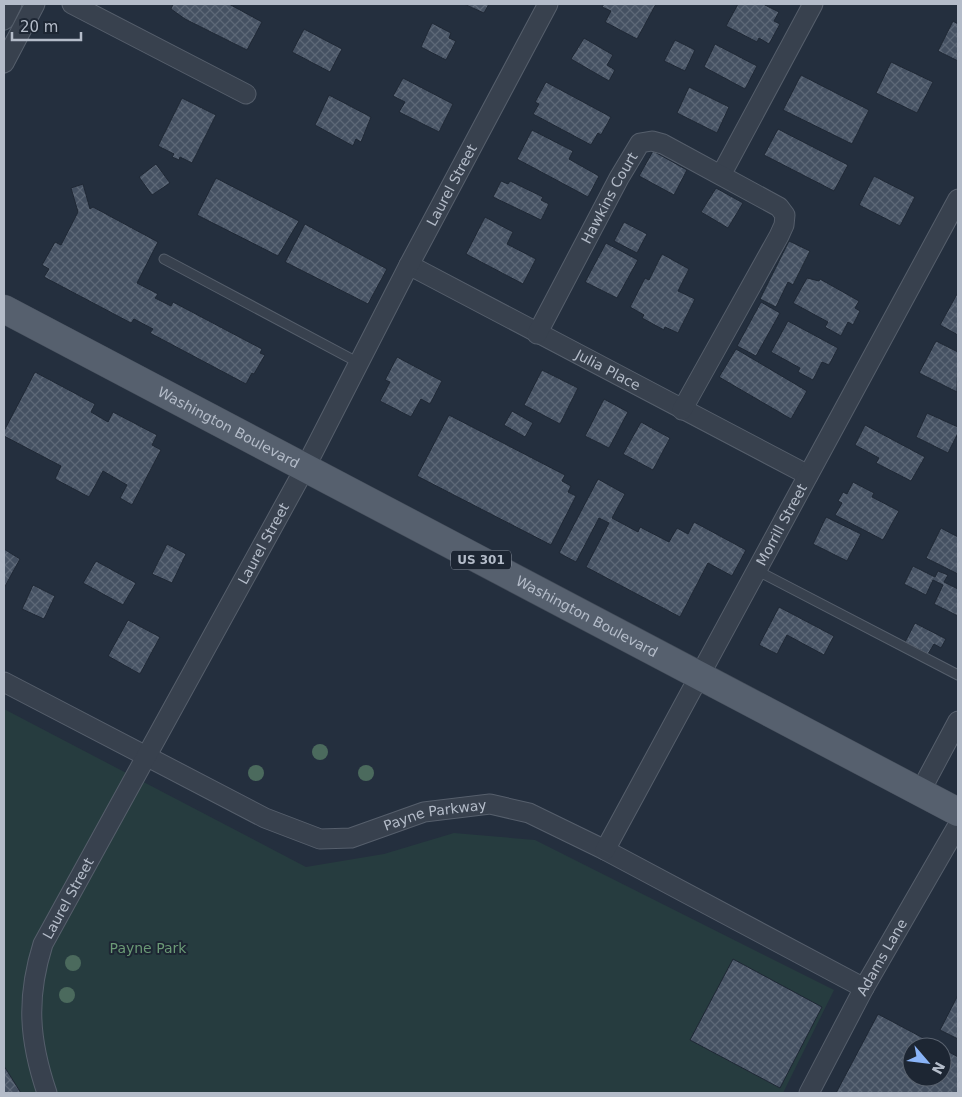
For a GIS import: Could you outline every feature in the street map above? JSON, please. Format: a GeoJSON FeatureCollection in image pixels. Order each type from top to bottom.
{"type":"FeatureCollection","features":[{"type":"Feature","properties":{"kind":"main road","name":"Washington Boulevard"},"geometry":{"type":"LineString","coordinates":[[4,309],[958,812]]}},
{"type":"Feature","properties":{"kind":"street"},"geometry":{"type":"LineString","coordinates":[[4,20],[12,4]]}},
{"type":"Feature","properties":{"kind":"street"},"geometry":{"type":"LineString","coordinates":[[4,63],[35,4]]}},
{"type":"Feature","properties":{"kind":"street"},"geometry":{"type":"LineString","coordinates":[[72,4],[246,94]]}},
{"type":"Feature","properties":{"kind":"street","name":"Laurel Street"},"geometry":{"type":"LineString","coordinates":[[47,1093],[38,1067],[31,1034],[31,998],[35,969],[43,944],[305,468],[409,265],[548,4]]}},
{"type":"Feature","properties":{"kind":"street"},"geometry":{"type":"LineString","coordinates":[[722,175],[812,4]]}},
{"type":"Feature","properties":{"kind":"street","name":"Hawkins Court"},"geometry":{"type":"LineString","coordinates":[[537,334],[619,178],[640,143],[652,141],[663,144],[779,207],[783,210],[786,220],[682,410]]}},
{"type":"Feature","properties":{"kind":"street","name":"Morrill Street"},"geometry":{"type":"LineString","coordinates":[[605,850],[958,199]]}},
{"type":"Feature","properties":{"kind":"street","name":"Julia Place"},"geometry":{"type":"LineString","coordinates":[[409,265],[808,475]]}},
{"type":"Feature","properties":{"kind":"street","name":"Payne Parkway"},"geometry":{"type":"LineString","coordinates":[[4,682],[265,818],[320,839],[352,838],[424,812],[490,804],[529,812],[605,850],[864,988]]}},
{"type":"Feature","properties":{"kind":"street"},"geometry":{"type":"LineString","coordinates":[[920,792],[958,722]]}},
{"type":"Feature","properties":{"kind":"street","name":"Adams Lane"},"geometry":{"type":"LineString","coordinates":[[809,1093],[864,988],[958,825]]}},
{"type":"Feature","properties":{"kind":"lane"},"geometry":{"type":"LineString","coordinates":[[164,259],[359,363]]}},
{"type":"Feature","properties":{"kind":"lane"},"geometry":{"type":"LineString","coordinates":[[756,570],[958,675]]}},
{"type":"Feature","properties":{"kind":"green space","name":"Payne Park"},"geometry":{"type":"Polygon","coordinates":[[[4,709],[306,867],[384,854],[454,833],[535,840],[834,990],[783,1093],[4,1093],[4,709]]]}},
{"type":"Feature","properties":{"kind":"building"},"geometry":{"type":"Polygon","coordinates":[[[173,4],[229,4],[262,22],[247,50],[185,19],[171,9],[173,4]]]}},
{"type":"Feature","properties":{"kind":"building"},"geometry":{"type":"Polygon","coordinates":[[[464,4],[489,4],[484,13],[464,4]]]}},
{"type":"Feature","properties":{"kind":"building"},"geometry":{"type":"Polygon","coordinates":[[[604,4],[656,4],[637,39],[605,22],[611,11],[602,7],[604,4]]]}},
{"type":"Feature","properties":{"kind":"building"},"geometry":{"type":"Polygon","coordinates":[[[738,4],[763,4],[779,12],[774,21],[780,24],[769,44],[759,38],[757,42],[726,26],[738,4]]]}},
{"type":"Feature","properties":{"kind":"building"},"geometry":{"type":"Polygon","coordinates":[[[953,21],[958,24],[958,61],[938,51],[953,21]]]}},
{"type":"Feature","properties":{"kind":"building"},"geometry":{"type":"Polygon","coordinates":[[[432,23],[451,33],[449,38],[456,41],[446,60],[421,47],[432,23]]]}},
{"type":"Feature","properties":{"kind":"building"},"geometry":{"type":"Polygon","coordinates":[[[304,29],[342,49],[330,72],[292,52],[304,29]]]}},
{"type":"Feature","properties":{"kind":"building"},"geometry":{"type":"Polygon","coordinates":[[[584,38],[613,55],[607,65],[615,70],[609,81],[571,59],[584,38]]]}},
{"type":"Feature","properties":{"kind":"building"},"geometry":{"type":"Polygon","coordinates":[[[675,40],[695,50],[685,71],[664,61],[675,40]]]}},
{"type":"Feature","properties":{"kind":"building"},"geometry":{"type":"Polygon","coordinates":[[[715,44],[757,66],[745,89],[704,67],[715,44]]]}},
{"type":"Feature","properties":{"kind":"building"},"geometry":{"type":"Polygon","coordinates":[[[891,62],[933,82],[917,113],[876,93],[891,62]]]}},
{"type":"Feature","properties":{"kind":"building"},"geometry":{"type":"Polygon","coordinates":[[[801,75],[869,110],[852,144],[783,110],[801,75]]]}},
{"type":"Feature","properties":{"kind":"building"},"geometry":{"type":"Polygon","coordinates":[[[403,78],[453,104],[439,132],[399,112],[405,102],[393,96],[403,78]]]}},
{"type":"Feature","properties":{"kind":"building"},"geometry":{"type":"Polygon","coordinates":[[[546,82],[611,117],[601,135],[598,133],[591,145],[533,114],[539,104],[535,102],[546,82]]]}},
{"type":"Feature","properties":{"kind":"building"},"geometry":{"type":"Polygon","coordinates":[[[689,87],[729,107],[717,133],[677,113],[689,87]]]}},
{"type":"Feature","properties":{"kind":"building"},"geometry":{"type":"Polygon","coordinates":[[[329,95],[371,117],[361,142],[356,139],[353,146],[315,125],[329,95]]]}},
{"type":"Feature","properties":{"kind":"building"},"geometry":{"type":"Polygon","coordinates":[[[182,98],[216,115],[192,163],[180,157],[179,160],[172,157],[174,154],[158,146],[182,98]]]}},
{"type":"Feature","properties":{"kind":"building"},"geometry":{"type":"Polygon","coordinates":[[[778,129],[848,165],[834,191],[764,155],[778,129]]]}},
{"type":"Feature","properties":{"kind":"building"},"geometry":{"type":"Polygon","coordinates":[[[532,130],[573,151],[569,159],[599,176],[588,197],[517,159],[532,130]]]}},
{"type":"Feature","properties":{"kind":"building"},"geometry":{"type":"Polygon","coordinates":[[[653,151],[687,170],[674,195],[639,176],[653,151]]]}},
{"type":"Feature","properties":{"kind":"building"},"geometry":{"type":"Polygon","coordinates":[[[156,164],[170,183],[152,195],[139,177],[156,164]]]}},
{"type":"Feature","properties":{"kind":"building"},"geometry":{"type":"Polygon","coordinates":[[[874,176],[915,197],[900,226],[859,205],[874,176]]]}},
{"type":"Feature","properties":{"kind":"building"},"geometry":{"type":"Polygon","coordinates":[[[216,178],[299,221],[278,256],[197,215],[216,178]]]}},
{"type":"Feature","properties":{"kind":"building"},"geometry":{"type":"Polygon","coordinates":[[[501,181],[508,184],[510,181],[543,197],[541,200],[549,204],[541,220],[493,197],[501,181]]]}},
{"type":"Feature","properties":{"kind":"building"},"geometry":{"type":"Polygon","coordinates":[[[83,184],[90,209],[93,207],[158,242],[137,283],[158,294],[155,298],[171,306],[173,302],[262,349],[260,353],[265,355],[246,384],[150,333],[153,329],[134,319],[131,323],[44,277],[49,269],[42,265],[55,242],[61,245],[78,212],[71,188],[83,184]]]}},
{"type":"Feature","properties":{"kind":"building"},"geometry":{"type":"Polygon","coordinates":[[[716,188],[743,203],[728,228],[701,212],[716,188]]]}},
{"type":"Feature","properties":{"kind":"building"},"geometry":{"type":"Polygon","coordinates":[[[485,217],[513,232],[507,244],[536,259],[523,284],[466,254],[485,217]]]}},
{"type":"Feature","properties":{"kind":"building"},"geometry":{"type":"Polygon","coordinates":[[[624,222],[647,234],[637,253],[614,241],[624,222]]]}},
{"type":"Feature","properties":{"kind":"building"},"geometry":{"type":"Polygon","coordinates":[[[305,224],[387,269],[368,304],[285,262],[305,224]]]}},
{"type":"Feature","properties":{"kind":"building"},"geometry":{"type":"Polygon","coordinates":[[[789,241],[810,251],[793,285],[788,282],[776,307],[760,299],[789,241]]]}},
{"type":"Feature","properties":{"kind":"building"},"geometry":{"type":"Polygon","coordinates":[[[606,243],[638,260],[617,298],[585,282],[606,243]]]}},
{"type":"Feature","properties":{"kind":"building"},"geometry":{"type":"Polygon","coordinates":[[[662,254],[689,269],[678,291],[695,299],[678,333],[665,327],[664,330],[642,318],[644,315],[630,307],[645,278],[649,280],[662,254]]]}},
{"type":"Feature","properties":{"kind":"building"},"geometry":{"type":"Polygon","coordinates":[[[807,278],[819,281],[820,279],[859,301],[855,308],[860,311],[853,325],[848,322],[841,336],[825,327],[828,322],[793,303],[807,278]]]}},
{"type":"Feature","properties":{"kind":"building"},"geometry":{"type":"Polygon","coordinates":[[[958,295],[958,335],[940,325],[958,295]]]}},
{"type":"Feature","properties":{"kind":"building"},"geometry":{"type":"Polygon","coordinates":[[[761,302],[780,313],[756,356],[737,346],[761,302]]]}},
{"type":"Feature","properties":{"kind":"building"},"geometry":{"type":"Polygon","coordinates":[[[788,321],[838,348],[829,365],[822,362],[813,380],[798,372],[800,368],[771,352],[788,321]]]}},
{"type":"Feature","properties":{"kind":"building"},"geometry":{"type":"Polygon","coordinates":[[[936,341],[958,352],[957,392],[919,373],[936,341]]]}},
{"type":"Feature","properties":{"kind":"building"},"geometry":{"type":"Polygon","coordinates":[[[736,349],[807,391],[791,419],[719,377],[736,349]]]}},
{"type":"Feature","properties":{"kind":"building"},"geometry":{"type":"Polygon","coordinates":[[[397,357],[442,381],[430,404],[421,399],[411,417],[380,401],[390,382],[385,380],[397,357]]]}},
{"type":"Feature","properties":{"kind":"building"},"geometry":{"type":"Polygon","coordinates":[[[542,370],[578,388],[560,424],[524,405],[542,370]]]}},
{"type":"Feature","properties":{"kind":"building"},"geometry":{"type":"Polygon","coordinates":[[[35,372],[95,404],[91,412],[108,422],[113,412],[157,435],[152,445],[161,450],[132,505],[120,498],[127,485],[103,471],[89,497],[55,479],[61,466],[4,436],[4,431],[35,372]]]}},
{"type":"Feature","properties":{"kind":"building"},"geometry":{"type":"Polygon","coordinates":[[[604,399],[628,412],[609,448],[585,436],[604,399]]]}},
{"type":"Feature","properties":{"kind":"building"},"geometry":{"type":"Polygon","coordinates":[[[512,411],[533,423],[525,437],[504,425],[512,411]]]}},
{"type":"Feature","properties":{"kind":"building"},"geometry":{"type":"Polygon","coordinates":[[[927,413],[958,427],[958,433],[948,453],[916,437],[927,413]]]}},
{"type":"Feature","properties":{"kind":"building"},"geometry":{"type":"Polygon","coordinates":[[[449,415],[565,475],[562,481],[571,486],[568,492],[576,496],[551,545],[417,476],[449,415]]]}},
{"type":"Feature","properties":{"kind":"building"},"geometry":{"type":"Polygon","coordinates":[[[641,422],[670,438],[653,470],[623,454],[641,422]]]}},
{"type":"Feature","properties":{"kind":"building"},"geometry":{"type":"Polygon","coordinates":[[[865,425],[925,457],[911,481],[876,463],[879,458],[855,445],[865,425]]]}},
{"type":"Feature","properties":{"kind":"building"},"geometry":{"type":"Polygon","coordinates":[[[598,479],[625,494],[612,518],[638,532],[640,527],[669,542],[677,528],[688,534],[694,522],[746,550],[732,576],[708,563],[680,617],[586,567],[609,523],[599,518],[576,562],[559,553],[598,479]]]}},
{"type":"Feature","properties":{"kind":"building"},"geometry":{"type":"Polygon","coordinates":[[[853,482],[874,493],[872,497],[899,511],[883,540],[835,515],[842,503],[838,501],[843,492],[847,494],[853,482]]]}},
{"type":"Feature","properties":{"kind":"building"},"geometry":{"type":"Polygon","coordinates":[[[826,517],[861,534],[847,561],[813,544],[826,517]]]}},
{"type":"Feature","properties":{"kind":"building"},"geometry":{"type":"Polygon","coordinates":[[[941,528],[958,537],[958,574],[926,558],[941,528]]]}},
{"type":"Feature","properties":{"kind":"building"},"geometry":{"type":"Polygon","coordinates":[[[167,544],[186,554],[172,583],[152,574],[167,544]]]}},
{"type":"Feature","properties":{"kind":"building"},"geometry":{"type":"Polygon","coordinates":[[[4,549],[20,559],[4,588],[4,549]]]}},
{"type":"Feature","properties":{"kind":"building"},"geometry":{"type":"Polygon","coordinates":[[[96,561],[136,583],[123,605],[83,583],[96,561]]]}},
{"type":"Feature","properties":{"kind":"building"},"geometry":{"type":"Polygon","coordinates":[[[913,566],[935,577],[938,571],[948,575],[944,582],[958,589],[958,616],[934,604],[943,585],[933,580],[926,595],[904,584],[913,566]]]}},
{"type":"Feature","properties":{"kind":"building"},"geometry":{"type":"Polygon","coordinates":[[[33,585],[55,596],[44,619],[22,609],[33,585]]]}},
{"type":"Feature","properties":{"kind":"building"},"geometry":{"type":"Polygon","coordinates":[[[779,607],[834,636],[824,655],[787,635],[777,654],[759,645],[779,607]]]}},
{"type":"Feature","properties":{"kind":"building"},"geometry":{"type":"Polygon","coordinates":[[[128,620],[160,637],[140,674],[108,656],[128,620]]]}},
{"type":"Feature","properties":{"kind":"building"},"geometry":{"type":"Polygon","coordinates":[[[915,623],[946,639],[941,648],[934,644],[928,654],[905,642],[915,623]]]}},
{"type":"Feature","properties":{"kind":"building"},"geometry":{"type":"Polygon","coordinates":[[[733,959],[822,1007],[780,1088],[690,1040],[733,959]]]}},
{"type":"Feature","properties":{"kind":"building"},"geometry":{"type":"Polygon","coordinates":[[[958,995],[958,1039],[940,1030],[958,995]]]}},
{"type":"Feature","properties":{"kind":"building"},"geometry":{"type":"Polygon","coordinates":[[[878,1014],[921,1037],[902,1037],[902,1087],[952,1087],[952,1054],[958,1057],[958,1093],[836,1093],[878,1014]]]}},
{"type":"Feature","properties":{"kind":"building"},"geometry":{"type":"Polygon","coordinates":[[[4,1066],[21,1093],[4,1093],[4,1066]]]}}]}
